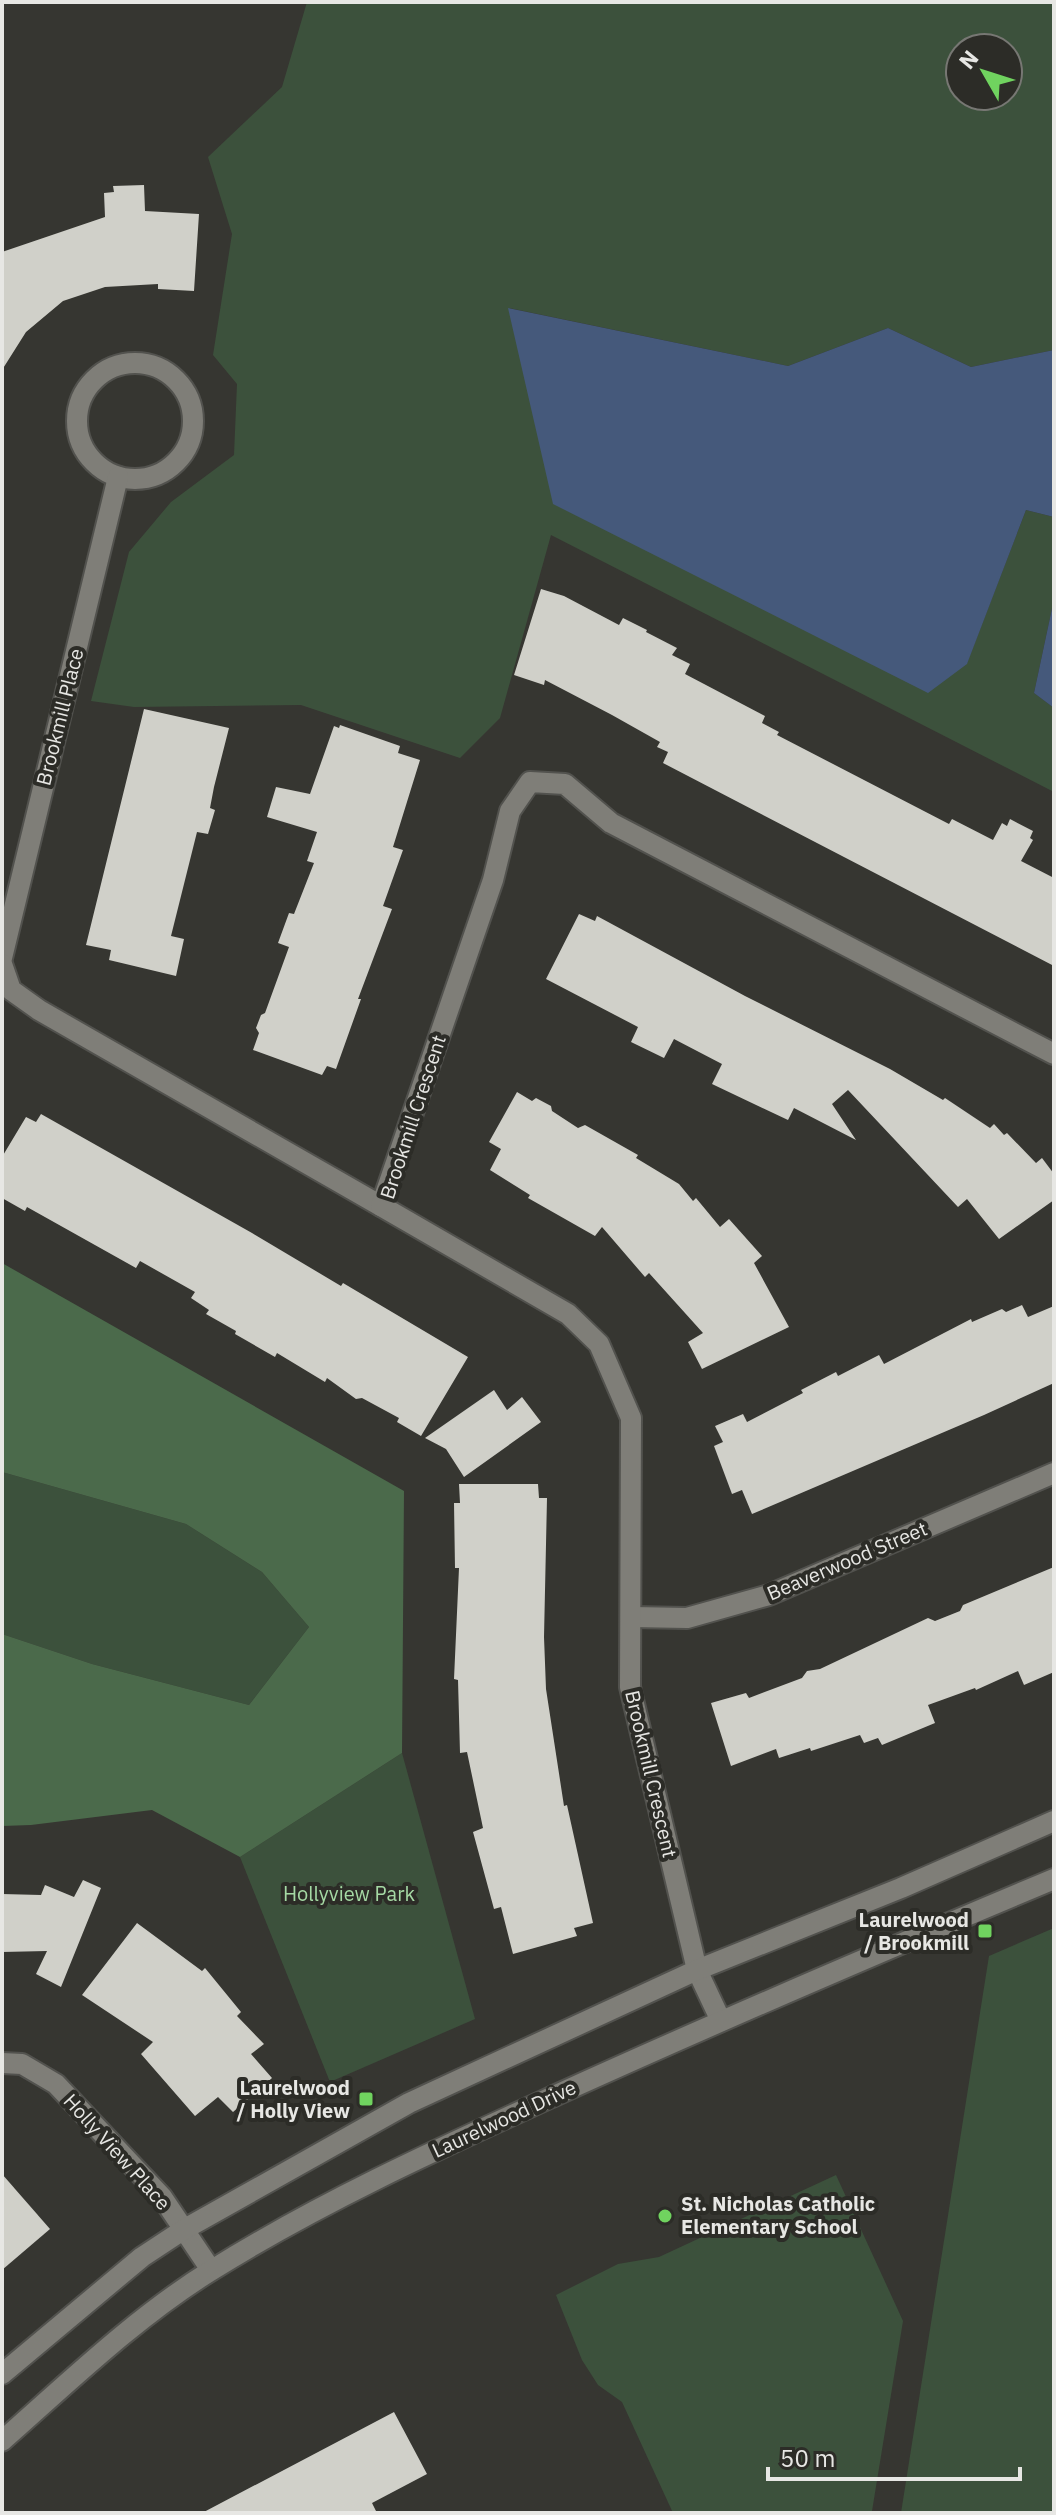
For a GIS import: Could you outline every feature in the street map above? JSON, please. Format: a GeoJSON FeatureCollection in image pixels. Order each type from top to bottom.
{"type":"FeatureCollection","features":[{"type":"Feature","properties":{"kind":"street"},"geometry":{"type":"LineString","coordinates":[[127,363],[147,364],[173,376],[185,392],[192,407],[193,427],[188,446],[170,469],[151,478],[127,480],[118,477],[108,474],[90,459],[80,441],[77,422],[82,396],[94,379],[108,370],[127,363]]}},
{"type":"Feature","properties":{"kind":"street","name":"Brookmill Place"},"geometry":{"type":"LineString","coordinates":[[118,477],[2,961],[11,990],[39,1010],[381,1206]]}},
{"type":"Feature","properties":{"kind":"street","name":"Brookmill Crescent"},"geometry":{"type":"LineString","coordinates":[[721,2021],[697,1970],[630,1687],[631,1418],[599,1344],[568,1314],[381,1206],[493,880],[510,811],[530,782],[565,784],[611,823],[1054,1054]]}},
{"type":"Feature","properties":{"kind":"street","name":"Beaverwood Street"},"geometry":{"type":"LineString","coordinates":[[632,1617],[687,1618],[769,1595],[1054,1473]]}},
{"type":"Feature","properties":{"kind":"street"},"geometry":{"type":"LineString","coordinates":[[2,2374],[142,2257],[183,2230],[409,2103],[697,1970],[901,1888],[1054,1821]]}},
{"type":"Feature","properties":{"kind":"street","name":"Laurelwood Drive"},"geometry":{"type":"LineString","coordinates":[[2,2441],[107,2349],[211,2270],[440,2148],[721,2021],[1054,1879]]}},
{"type":"Feature","properties":{"kind":"street","name":"Holly View Place"},"geometry":{"type":"LineString","coordinates":[[2,2063],[22,2064],[56,2084],[162,2197],[211,2270]]}},
{"type":"Feature","properties":{"kind":"green space"},"geometry":{"type":"Polygon","coordinates":[[[307,2],[1054,2],[1054,350],[971,367],[888,328],[788,366],[509,308],[967,663],[1026,510],[1054,517],[1054,599],[1034,693],[1054,708],[1054,792],[551,535],[500,718],[460,758],[301,705],[134,707],[91,701],[129,552],[171,502],[234,455],[237,384],[213,355],[232,234],[208,157],[282,87],[307,2]]]}},
{"type":"Feature","properties":{"kind":"green space"},"geometry":{"type":"Polygon","coordinates":[[[2,1263],[404,1491],[402,1753],[240,1857],[152,1810],[2,1826],[2,1634],[92,1664],[249,1705],[309,1627],[262,1572],[186,1524],[2,1472],[2,1263]]]}},
{"type":"Feature","properties":{"kind":"green space"},"geometry":{"type":"Polygon","coordinates":[[[2,1472],[186,1524],[262,1572],[309,1627],[249,1705],[92,1664],[2,1634],[2,1472]]]}},
{"type":"Feature","properties":{"kind":"green space","name":"Hollyview Park"},"geometry":{"type":"Polygon","coordinates":[[[402,1753],[475,2019],[330,2082],[240,1857],[402,1753]]]}},
{"type":"Feature","properties":{"kind":"green space"},"geometry":{"type":"Polygon","coordinates":[[[1054,1928],[1054,2513],[901,2513],[989,1956],[1054,1928]]]}},
{"type":"Feature","properties":{"kind":"green space"},"geometry":{"type":"Polygon","coordinates":[[[836,2175],[903,2321],[872,2511],[673,2513],[622,2402],[598,2385],[582,2360],[556,2295],[618,2264],[659,2257],[836,2175]]]}},
{"type":"Feature","properties":{"kind":"water"},"geometry":{"type":"Polygon","coordinates":[[[508,308],[788,366],[888,328],[971,367],[1054,350],[1054,517],[1026,510],[967,664],[928,693],[553,504],[508,308]]]}},
{"type":"Feature","properties":{"kind":"water"},"geometry":{"type":"Polygon","coordinates":[[[1054,599],[1054,708],[1034,693],[1054,599]]]}},
{"type":"Feature","properties":{"kind":"building"},"geometry":{"type":"Polygon","coordinates":[[[144,185],[145,211],[199,214],[194,291],[158,289],[158,284],[105,287],[63,301],[26,332],[2,370],[2,252],[105,217],[104,193],[114,192],[113,186],[144,185]]]}},
{"type":"Feature","properties":{"kind":"building"},"geometry":{"type":"Polygon","coordinates":[[[541,589],[564,596],[619,625],[623,618],[647,630],[677,648],[672,655],[690,664],[685,674],[765,716],[762,723],[779,732],[777,735],[949,824],[952,819],[993,840],[1002,823],[1007,826],[1010,819],[1033,831],[1030,838],[1033,840],[1021,861],[1054,878],[1054,966],[663,763],[668,752],[657,747],[660,742],[612,715],[545,680],[544,685],[514,675],[541,589]]]}},
{"type":"Feature","properties":{"kind":"building"},"geometry":{"type":"Polygon","coordinates":[[[144,709],[229,728],[210,808],[215,810],[208,834],[197,832],[171,936],[184,939],[176,976],[109,960],[111,950],[86,945],[144,709]]]}},
{"type":"Feature","properties":{"kind":"building"},"geometry":{"type":"Polygon","coordinates":[[[340,725],[400,746],[398,753],[420,760],[393,847],[403,850],[383,906],[392,909],[336,1069],[327,1066],[322,1075],[253,1050],[259,1033],[256,1028],[261,1015],[265,1013],[289,947],[278,943],[289,913],[294,914],[314,863],[307,861],[317,832],[267,817],[276,787],[310,794],[334,726],[339,728],[340,725]]]}},
{"type":"Feature","properties":{"kind":"building"},"geometry":{"type":"Polygon","coordinates":[[[579,914],[595,921],[597,916],[745,996],[890,1069],[943,1100],[945,1098],[990,1128],[994,1124],[1036,1163],[1042,1158],[1054,1174],[1054,1200],[999,1239],[967,1199],[958,1207],[848,1090],[832,1104],[856,1140],[794,1108],[788,1120],[712,1084],[722,1064],[674,1039],[664,1058],[631,1042],[638,1027],[546,979],[579,914]]]}},
{"type":"Feature","properties":{"kind":"building"},"geometry":{"type":"Polygon","coordinates":[[[517,1092],[532,1101],[536,1098],[551,1106],[552,1111],[578,1128],[585,1125],[638,1155],[636,1158],[679,1184],[693,1201],[696,1198],[720,1227],[729,1219],[762,1256],[754,1263],[789,1327],[702,1369],[688,1342],[703,1333],[649,1273],[645,1277],[602,1227],[595,1236],[528,1198],[530,1195],[490,1170],[501,1149],[489,1142],[517,1092]]]}},
{"type":"Feature","properties":{"kind":"building"},"geometry":{"type":"Polygon","coordinates":[[[41,1114],[341,1286],[343,1283],[468,1357],[421,1436],[397,1422],[399,1418],[362,1398],[356,1399],[327,1378],[325,1382],[277,1353],[275,1357],[235,1334],[236,1331],[206,1314],[209,1310],[191,1298],[195,1292],[140,1261],[136,1268],[27,1207],[25,1211],[2,1198],[2,1157],[26,1117],[36,1122],[41,1114]]]}},
{"type":"Feature","properties":{"kind":"building"},"geometry":{"type":"Polygon","coordinates":[[[1022,1305],[1028,1317],[1054,1306],[1054,1383],[752,1514],[742,1490],[732,1494],[714,1446],[723,1442],[715,1426],[743,1414],[747,1422],[836,1372],[838,1376],[879,1355],[884,1364],[971,1319],[972,1322],[1002,1309],[1006,1312],[1022,1305]]]}},
{"type":"Feature","properties":{"kind":"building"},"geometry":{"type":"Polygon","coordinates":[[[494,1390],[507,1410],[522,1397],[541,1422],[464,1477],[446,1449],[425,1438],[494,1390]]]}},
{"type":"Feature","properties":{"kind":"building"},"geometry":{"type":"Polygon","coordinates":[[[459,1484],[538,1484],[539,1498],[547,1498],[546,1689],[564,1806],[567,1805],[593,1923],[574,1928],[577,1936],[513,1954],[501,1907],[494,1909],[473,1832],[483,1828],[467,1752],[460,1753],[458,1680],[454,1679],[459,1568],[455,1568],[454,1503],[460,1503],[459,1484]]]}},
{"type":"Feature","properties":{"kind":"building"},"geometry":{"type":"Polygon","coordinates":[[[1054,1567],[1054,1672],[1024,1685],[1018,1671],[976,1690],[928,1705],[935,1723],[882,1745],[878,1738],[864,1743],[860,1735],[779,1758],[776,1749],[731,1766],[711,1703],[746,1693],[749,1698],[802,1678],[807,1671],[820,1669],[928,1618],[935,1621],[960,1611],[963,1605],[1054,1567]]]}},
{"type":"Feature","properties":{"kind":"building"},"geometry":{"type":"Polygon","coordinates":[[[83,1880],[101,1888],[61,1987],[36,1974],[47,1951],[2,1952],[2,1894],[41,1895],[45,1885],[74,1897],[83,1880]]]}},
{"type":"Feature","properties":{"kind":"building"},"geometry":{"type":"Polygon","coordinates":[[[137,1923],[202,1971],[205,1968],[241,2012],[237,2016],[264,2044],[251,2054],[272,2078],[233,2112],[218,2097],[195,2116],[141,2054],[153,2042],[82,1995],[137,1923]]]}},
{"type":"Feature","properties":{"kind":"building"},"geometry":{"type":"Polygon","coordinates":[[[2,2174],[50,2229],[2,2270],[2,2174]]]}},
{"type":"Feature","properties":{"kind":"building"},"geometry":{"type":"Polygon","coordinates":[[[394,2412],[427,2474],[372,2503],[377,2513],[202,2513],[394,2412]]]}},
{"type":"Feature","properties":{"kind":"place","name":"Laurelwood / Brookmill"},"geometry":{"type":"Point","coordinates":[985,1931]}},
{"type":"Feature","properties":{"kind":"place","name":"Laurelwood / Holly View"},"geometry":{"type":"Point","coordinates":[366,2099]}},
{"type":"Feature","properties":{"kind":"place","name":"St. Nicholas Catholic Elementary School"},"geometry":{"type":"Point","coordinates":[665,2216]}}]}
